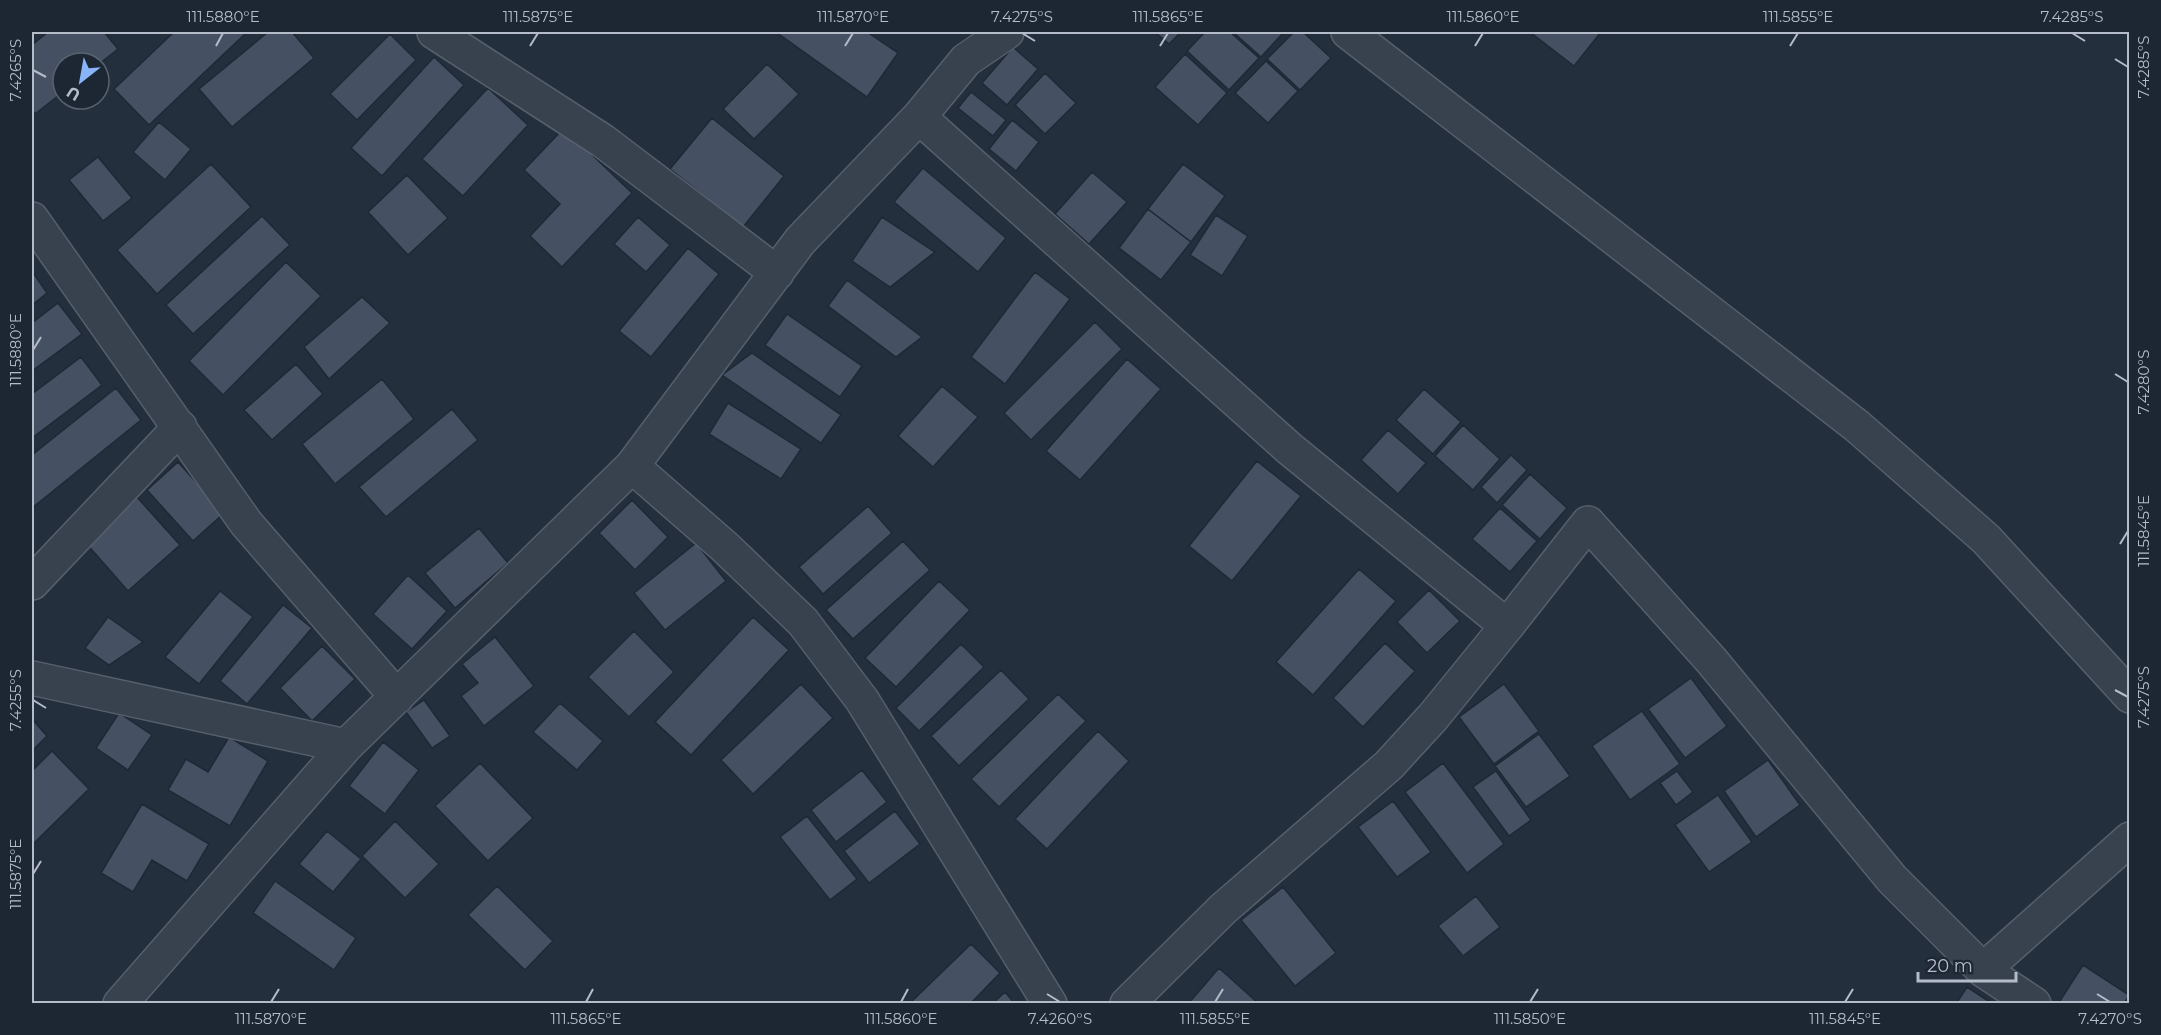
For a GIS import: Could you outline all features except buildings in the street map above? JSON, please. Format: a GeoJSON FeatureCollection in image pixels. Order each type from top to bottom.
{"type":"FeatureCollection","features":[{"type":"Feature","properties":{"kind":"street"},"geometry":{"type":"LineString","coordinates":[[434,32],[603,141],[777,273]]}},
{"type":"Feature","properties":{"kind":"street"},"geometry":{"type":"LineString","coordinates":[[120,1004],[346,746],[632,466],[800,241],[919,117],[966,60],[1007,32]]}},
{"type":"Feature","properties":{"kind":"street"},"geometry":{"type":"LineString","coordinates":[[1348,32],[1857,426],[1986,539],[2130,696]]}},
{"type":"Feature","properties":{"kind":"street"},"geometry":{"type":"LineString","coordinates":[[919,117],[1290,449],[1507,626]]}},
{"type":"Feature","properties":{"kind":"street"},"geometry":{"type":"LineString","coordinates":[[32,219],[246,523],[397,697]]}},
{"type":"Feature","properties":{"kind":"street"},"geometry":{"type":"LineString","coordinates":[[32,583],[180,427]]}},
{"type":"Feature","properties":{"kind":"street"},"geometry":{"type":"LineString","coordinates":[[632,466],[726,548],[803,622],[862,700],[1050,1004]]}},
{"type":"Feature","properties":{"kind":"street"},"geometry":{"type":"LineString","coordinates":[[1127,1004],[1223,909],[1389,765],[1433,717],[1588,523],[1711,660],[1892,879],[1983,970],[2034,1004]]}},
{"type":"Feature","properties":{"kind":"street"},"geometry":{"type":"LineString","coordinates":[[32,678],[346,746]]}},
{"type":"Feature","properties":{"kind":"street"},"geometry":{"type":"LineString","coordinates":[[1983,970],[2130,839]]}}]}
